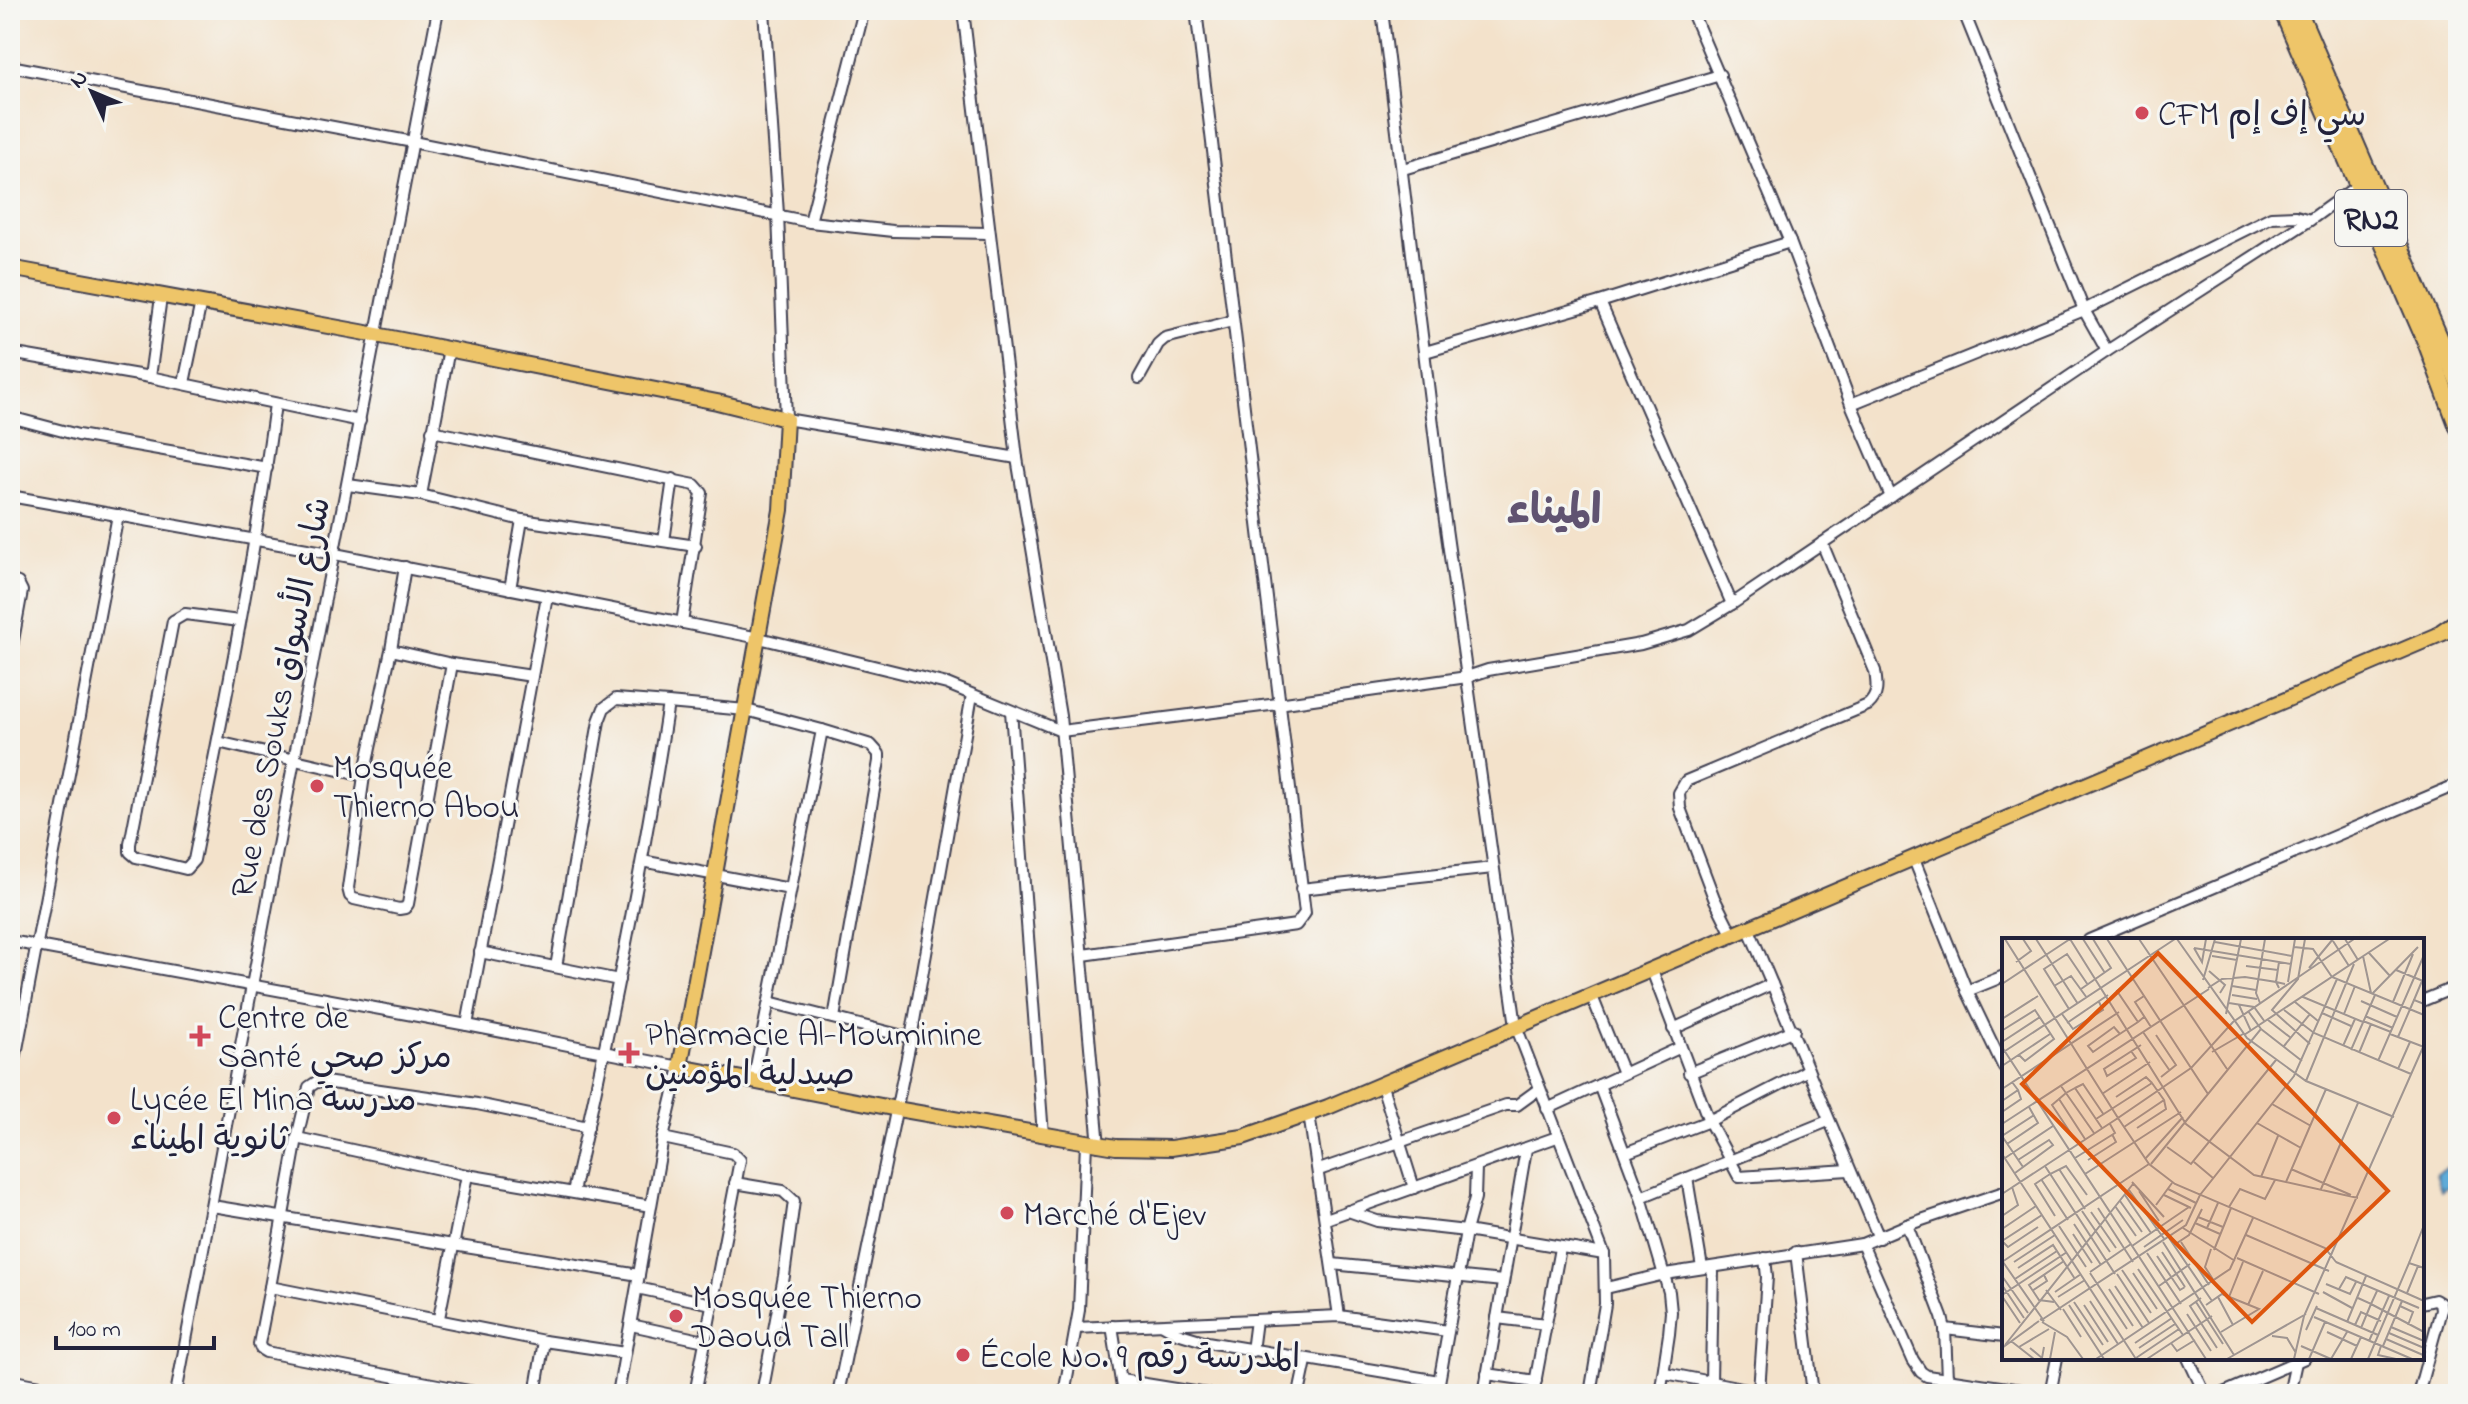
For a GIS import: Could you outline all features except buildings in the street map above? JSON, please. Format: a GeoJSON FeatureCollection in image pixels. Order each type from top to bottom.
{"type":"FeatureCollection","features":[{"type":"Feature","properties":{"kind":"highway","name":"RN2"},"geometry":{"type":"LineString","coordinates":[[2282,10],[2426,342],[2458,427]]}},
{"type":"Feature","properties":{"kind":"highway","name":"RN2"},"geometry":{"type":"LineString","coordinates":[[2298,10],[2458,381]]}},
{"type":"Feature","properties":{"kind":"highway"},"geometry":{"type":"LineString","coordinates":[[2450,630],[2458,621]]}},
{"type":"Feature","properties":{"kind":"main road"},"geometry":{"type":"LineString","coordinates":[[12,269],[449,349],[717,402],[786,419],[781,510],[680,1067],[1092,1144],[1171,1148],[1243,1137],[1309,1114],[1382,1086],[1651,968],[2450,630]]}},
{"type":"Feature","properties":{"kind":"street","name":"Rue des Souks شارع الأسواق"},"geometry":{"type":"LineString","coordinates":[[176,1394],[438,10]]}},
{"type":"Feature","properties":{"kind":"street"},"geometry":{"type":"LineString","coordinates":[[764,10],[778,214],[786,419],[1017,458]]}},
{"type":"Feature","properties":{"kind":"street"},"geometry":{"type":"LineString","coordinates":[[810,222],[864,10]]}},
{"type":"Feature","properties":{"kind":"street"},"geometry":{"type":"LineString","coordinates":[[963,10],[1017,458],[1061,731],[1083,955],[1092,1144],[1076,1328],[1064,1394]]}},
{"type":"Feature","properties":{"kind":"street"},"geometry":{"type":"LineString","coordinates":[[1083,955],[1296,925],[1305,913],[1196,10]]}},
{"type":"Feature","properties":{"kind":"street"},"geometry":{"type":"LineString","coordinates":[[1382,10],[1467,677],[1516,1026],[1604,1254],[1606,1288],[1590,1394]]}},
{"type":"Feature","properties":{"kind":"street"},"geometry":{"type":"LineString","coordinates":[[1691,10],[1790,242],[1851,404],[1891,497]]}},
{"type":"Feature","properties":{"kind":"street"},"geometry":{"type":"LineString","coordinates":[[1963,10],[2084,310],[2107,351]]}},
{"type":"Feature","properties":{"kind":"street"},"geometry":{"type":"LineString","coordinates":[[10,66],[413,142],[810,222],[893,231],[988,233]]}},
{"type":"Feature","properties":{"kind":"street"},"geometry":{"type":"LineString","coordinates":[[1403,169],[1720,75]]}},
{"type":"Feature","properties":{"kind":"street"},"geometry":{"type":"LineString","coordinates":[[10,496],[405,567],[759,638],[947,684],[1061,731],[1278,704],[1467,677],[1488,670],[1641,644],[1689,630],[2357,186]]}},
{"type":"Feature","properties":{"kind":"street"},"geometry":{"type":"LineString","coordinates":[[1851,404],[2084,310],[2271,217],[2296,216],[2310,220]]}},
{"type":"Feature","properties":{"kind":"street"},"geometry":{"type":"LineString","coordinates":[[1425,352],[1600,302],[1790,242]]}},
{"type":"Feature","properties":{"kind":"street"},"geometry":{"type":"LineString","coordinates":[[10,291],[12,269]]}},
{"type":"Feature","properties":{"kind":"street"},"geometry":{"type":"LineString","coordinates":[[150,377],[161,297]]}},
{"type":"Feature","properties":{"kind":"street"},"geometry":{"type":"LineString","coordinates":[[184,383],[201,302]]}},
{"type":"Feature","properties":{"kind":"street"},"geometry":{"type":"LineString","coordinates":[[1600,302],[1732,604]]}},
{"type":"Feature","properties":{"kind":"street"},"geometry":{"type":"LineString","coordinates":[[1139,378],[1158,344],[1165,338],[1233,321]]}},
{"type":"Feature","properties":{"kind":"street"},"geometry":{"type":"LineString","coordinates":[[421,495],[449,349]]}},
{"type":"Feature","properties":{"kind":"street"},"geometry":{"type":"LineString","coordinates":[[10,353],[184,383],[360,421]]}},
{"type":"Feature","properties":{"kind":"street"},"geometry":{"type":"LineString","coordinates":[[239,621],[185,614],[173,621],[130,844],[130,852],[136,857],[186,869],[194,860],[218,742],[267,468],[275,404]]}},
{"type":"Feature","properties":{"kind":"street"},"geometry":{"type":"LineString","coordinates":[[10,417],[78,435],[267,468]]}},
{"type":"Feature","properties":{"kind":"street"},"geometry":{"type":"LineString","coordinates":[[432,431],[695,485],[702,493],[682,623]]}},
{"type":"Feature","properties":{"kind":"street"},"geometry":{"type":"LineString","coordinates":[[664,541],[673,479]]}},
{"type":"Feature","properties":{"kind":"street"},"geometry":{"type":"LineString","coordinates":[[348,485],[421,495],[522,520],[696,546]]}},
{"type":"Feature","properties":{"kind":"street"},"geometry":{"type":"LineString","coordinates":[[10,1086],[118,515]]}},
{"type":"Feature","properties":{"kind":"street"},"geometry":{"type":"LineString","coordinates":[[510,589],[522,520]]}},
{"type":"Feature","properties":{"kind":"street"},"geometry":{"type":"LineString","coordinates":[[1732,934],[1714,898],[1680,808],[1679,793],[1686,781],[1868,705],[1875,698],[1875,671],[1822,543]]}},
{"type":"Feature","properties":{"kind":"street"},"geometry":{"type":"LineString","coordinates":[[405,567],[364,776],[348,892],[354,899],[405,908],[452,664]]}},
{"type":"Feature","properties":{"kind":"street"},"geometry":{"type":"LineString","coordinates":[[10,580],[18,583],[22,591],[10,657]]}},
{"type":"Feature","properties":{"kind":"street"},"geometry":{"type":"LineString","coordinates":[[467,1025],[547,596]]}},
{"type":"Feature","properties":{"kind":"street"},"geometry":{"type":"LineString","coordinates":[[391,650],[452,664],[532,676]]}},
{"type":"Feature","properties":{"kind":"street"},"geometry":{"type":"LineString","coordinates":[[838,1394],[911,1038],[972,695]]}},
{"type":"Feature","properties":{"kind":"street"},"geometry":{"type":"LineString","coordinates":[[556,967],[599,721],[604,708],[616,699],[746,710],[871,745],[879,754],[834,1018]]}},
{"type":"Feature","properties":{"kind":"street"},"geometry":{"type":"LineString","coordinates":[[573,1192],[619,980],[668,703]]}},
{"type":"Feature","properties":{"kind":"street"},"geometry":{"type":"LineString","coordinates":[[1011,711],[1043,1135]]}},
{"type":"Feature","properties":{"kind":"street"},"geometry":{"type":"LineString","coordinates":[[753,1082],[822,730]]}},
{"type":"Feature","properties":{"kind":"street"},"geometry":{"type":"LineString","coordinates":[[218,742],[364,776]]}},
{"type":"Feature","properties":{"kind":"street"},"geometry":{"type":"LineString","coordinates":[[2094,938],[2458,784]]}},
{"type":"Feature","properties":{"kind":"street"},"geometry":{"type":"LineString","coordinates":[[1913,857],[1967,991],[2002,1064]]}},
{"type":"Feature","properties":{"kind":"street"},"geometry":{"type":"LineString","coordinates":[[642,861],[790,889]]}},
{"type":"Feature","properties":{"kind":"street"},"geometry":{"type":"LineString","coordinates":[[1301,889],[1493,868]]}},
{"type":"Feature","properties":{"kind":"street"},"geometry":{"type":"LineString","coordinates":[[1748,927],[1794,1030],[1828,1121],[1879,1238]]}},
{"type":"Feature","properties":{"kind":"street"},"geometry":{"type":"LineString","coordinates":[[10,941],[680,1067],[663,1138],[618,1394]]}},
{"type":"Feature","properties":{"kind":"street"},"geometry":{"type":"LineString","coordinates":[[480,952],[619,980]]}},
{"type":"Feature","properties":{"kind":"street"},"geometry":{"type":"LineString","coordinates":[[1651,968],[1709,1121],[1729,1162],[1742,1178],[1849,1170]]}},
{"type":"Feature","properties":{"kind":"street"},"geometry":{"type":"LineString","coordinates":[[1967,991],[2002,977]]}},
{"type":"Feature","properties":{"kind":"street"},"geometry":{"type":"LineString","coordinates":[[1673,1029],[1772,984]]}},
{"type":"Feature","properties":{"kind":"street"},"geometry":{"type":"LineString","coordinates":[[2424,1000],[2458,986]]}},
{"type":"Feature","properties":{"kind":"street"},"geometry":{"type":"LineString","coordinates":[[1591,994],[1623,1073]]}},
{"type":"Feature","properties":{"kind":"street"},"geometry":{"type":"LineString","coordinates":[[769,1002],[911,1038]]}},
{"type":"Feature","properties":{"kind":"street"},"geometry":{"type":"LineString","coordinates":[[1689,1073],[1794,1030]]}},
{"type":"Feature","properties":{"kind":"street"},"geometry":{"type":"LineString","coordinates":[[1547,1109],[1679,1048]]}},
{"type":"Feature","properties":{"kind":"street"},"geometry":{"type":"LineString","coordinates":[[1625,1153],[1709,1121],[1808,1070]]}},
{"type":"Feature","properties":{"kind":"street"},"geometry":{"type":"LineString","coordinates":[[485,1394],[261,1349],[260,1336],[281,1217],[309,1087],[318,1081],[477,1104],[588,1127]]}},
{"type":"Feature","properties":{"kind":"street"},"geometry":{"type":"LineString","coordinates":[[1599,1085],[1641,1197],[1665,1274],[1671,1312],[1660,1394]]}},
{"type":"Feature","properties":{"kind":"street"},"geometry":{"type":"LineString","coordinates":[[1382,1086],[1414,1188]]}},
{"type":"Feature","properties":{"kind":"street"},"geometry":{"type":"LineString","coordinates":[[1319,1170],[1506,1105],[1517,1105],[1539,1089]]}},
{"type":"Feature","properties":{"kind":"street"},"geometry":{"type":"LineString","coordinates":[[1309,1114],[1339,1316]]}},
{"type":"Feature","properties":{"kind":"street"},"geometry":{"type":"LineString","coordinates":[[1641,1197],[1828,1121]]}},
{"type":"Feature","properties":{"kind":"street"},"geometry":{"type":"LineString","coordinates":[[1326,1219],[1557,1137]]}},
{"type":"Feature","properties":{"kind":"street"},"geometry":{"type":"LineString","coordinates":[[297,1138],[467,1175],[651,1206]]}},
{"type":"Feature","properties":{"kind":"street"},"geometry":{"type":"LineString","coordinates":[[663,1138],[733,1153],[740,1160],[695,1394]]}},
{"type":"Feature","properties":{"kind":"street"},"geometry":{"type":"LineString","coordinates":[[1484,1394],[1526,1149]]}},
{"type":"Feature","properties":{"kind":"street"},"geometry":{"type":"LineString","coordinates":[[1437,1394],[1457,1277],[1475,1198],[1476,1167]]}},
{"type":"Feature","properties":{"kind":"street"},"geometry":{"type":"LineString","coordinates":[[439,1318],[467,1175]]}},
{"type":"Feature","properties":{"kind":"street"},"geometry":{"type":"LineString","coordinates":[[1687,1178],[1708,1267],[1711,1383]]}},
{"type":"Feature","properties":{"kind":"street"},"geometry":{"type":"LineString","coordinates":[[735,1183],[783,1191],[794,1201],[784,1276],[762,1394]]}},
{"type":"Feature","properties":{"kind":"street"},"geometry":{"type":"LineString","coordinates":[[1606,1288],[1665,1274],[1862,1244],[2002,1193]]}},
{"type":"Feature","properties":{"kind":"street"},"geometry":{"type":"LineString","coordinates":[[212,1206],[639,1275]]}},
{"type":"Feature","properties":{"kind":"street"},"geometry":{"type":"LineString","coordinates":[[1348,1211],[1377,1221],[1466,1231],[1604,1254]]}},
{"type":"Feature","properties":{"kind":"street"},"geometry":{"type":"LineString","coordinates":[[1907,1225],[1945,1329],[1947,1379]]}},
{"type":"Feature","properties":{"kind":"street"},"geometry":{"type":"LineString","coordinates":[[1862,1244],[1917,1367],[1927,1376],[2049,1394],[2057,1360]]}},
{"type":"Feature","properties":{"kind":"street"},"geometry":{"type":"LineString","coordinates":[[1533,1394],[1560,1248]]}},
{"type":"Feature","properties":{"kind":"street"},"geometry":{"type":"LineString","coordinates":[[1796,1252],[1813,1394]]}},
{"type":"Feature","properties":{"kind":"street"},"geometry":{"type":"LineString","coordinates":[[1759,1391],[1767,1288],[1765,1258]]}},
{"type":"Feature","properties":{"kind":"street"},"geometry":{"type":"LineString","coordinates":[[1332,1264],[1503,1281]]}},
{"type":"Feature","properties":{"kind":"street"},"geometry":{"type":"LineString","coordinates":[[270,1287],[544,1341],[625,1353]]}},
{"type":"Feature","properties":{"kind":"street"},"geometry":{"type":"LineString","coordinates":[[637,1288],[712,1304]]}},
{"type":"Feature","properties":{"kind":"street"},"geometry":{"type":"LineString","coordinates":[[2418,1394],[2441,1310],[2435,1300],[2424,1303]]}},
{"type":"Feature","properties":{"kind":"street"},"geometry":{"type":"LineString","coordinates":[[1076,1328],[1339,1316],[1448,1331]]}},
{"type":"Feature","properties":{"kind":"street"},"geometry":{"type":"LineString","coordinates":[[1497,1318],[1546,1324]]}},
{"type":"Feature","properties":{"kind":"street"},"geometry":{"type":"LineString","coordinates":[[1252,1351],[1256,1320]]}},
{"type":"Feature","properties":{"kind":"street"},"geometry":{"type":"LineString","coordinates":[[1161,1324],[1187,1337],[1252,1351],[1439,1381]]}},
{"type":"Feature","properties":{"kind":"street"},"geometry":{"type":"LineString","coordinates":[[631,1325],[705,1341]]}},
{"type":"Feature","properties":{"kind":"street"},"geometry":{"type":"LineString","coordinates":[[1112,1326],[1123,1394]]}},
{"type":"Feature","properties":{"kind":"street"},"geometry":{"type":"LineString","coordinates":[[1945,1329],[2002,1336]]}},
{"type":"Feature","properties":{"kind":"street"},"geometry":{"type":"LineString","coordinates":[[535,1394],[544,1341]]}},
{"type":"Feature","properties":{"kind":"street"},"geometry":{"type":"LineString","coordinates":[[2189,1360],[2205,1394]]}},
{"type":"Feature","properties":{"kind":"street"},"geometry":{"type":"LineString","coordinates":[[2221,1394],[2301,1360]]}},
{"type":"Feature","properties":{"kind":"street"},"geometry":{"type":"LineString","coordinates":[[2289,1394],[2301,1360]]}},
{"type":"Feature","properties":{"kind":"street"},"geometry":{"type":"LineString","coordinates":[[1299,1394],[1306,1361]]}},
{"type":"Feature","properties":{"kind":"street"},"geometry":{"type":"LineString","coordinates":[[1665,1373],[1773,1394]]}},
{"type":"Feature","properties":{"kind":"street"},"geometry":{"type":"LineString","coordinates":[[1487,1374],[1536,1381]]}},
{"type":"Feature","properties":{"kind":"street"},"geometry":{"type":"LineString","coordinates":[[10,1380],[82,1394]]}},
{"type":"Feature","properties":{"kind":"street"},"geometry":{"type":"LineString","coordinates":[[406,1394],[408,1380]]}},
{"type":"Feature","properties":{"kind":"street"},"geometry":{"type":"LineString","coordinates":[[1121,1380],[1207,1394]]}},
{"type":"Feature","properties":{"kind":"water"},"geometry":{"type":"Polygon","coordinates":[[[2458,1161],[2458,1179],[2441,1191],[2436,1174],[2458,1161]]]}},
{"type":"Feature","properties":{"kind":"place","name":"CFM سي إف إم"},"geometry":{"type":"Point","coordinates":[2142,113]}},
{"type":"Feature","properties":{"kind":"place","name":"Mosquée Thierno Abou"},"geometry":{"type":"Point","coordinates":[317,786]}},
{"type":"Feature","properties":{"kind":"place","name":"Centre de Santé مركز صحي"},"geometry":{"type":"Point","coordinates":[200,1036]}},
{"type":"Feature","properties":{"kind":"place","name":"Pharmacie Al-Mouminine صيدلية المؤمنين"},"geometry":{"type":"Point","coordinates":[629,1053]}},
{"type":"Feature","properties":{"kind":"place","name":"Lycée El Mina مدرسة ثانوية الميناء"},"geometry":{"type":"Point","coordinates":[114,1118]}},
{"type":"Feature","properties":{"kind":"place","name":"Marché d'Ejev"},"geometry":{"type":"Point","coordinates":[1007,1213]}},
{"type":"Feature","properties":{"kind":"place","name":"Mosquée Thierno Daoud Tall"},"geometry":{"type":"Point","coordinates":[676,1316]}},
{"type":"Feature","properties":{"kind":"place","name":"École No. 9 المدرسة رقم"},"geometry":{"type":"Point","coordinates":[963,1355]}},
{"type":"Feature","properties":{"kind":"district","name":"الميناء"},"geometry":{"type":"Point","coordinates":[1554,508]}}]}
